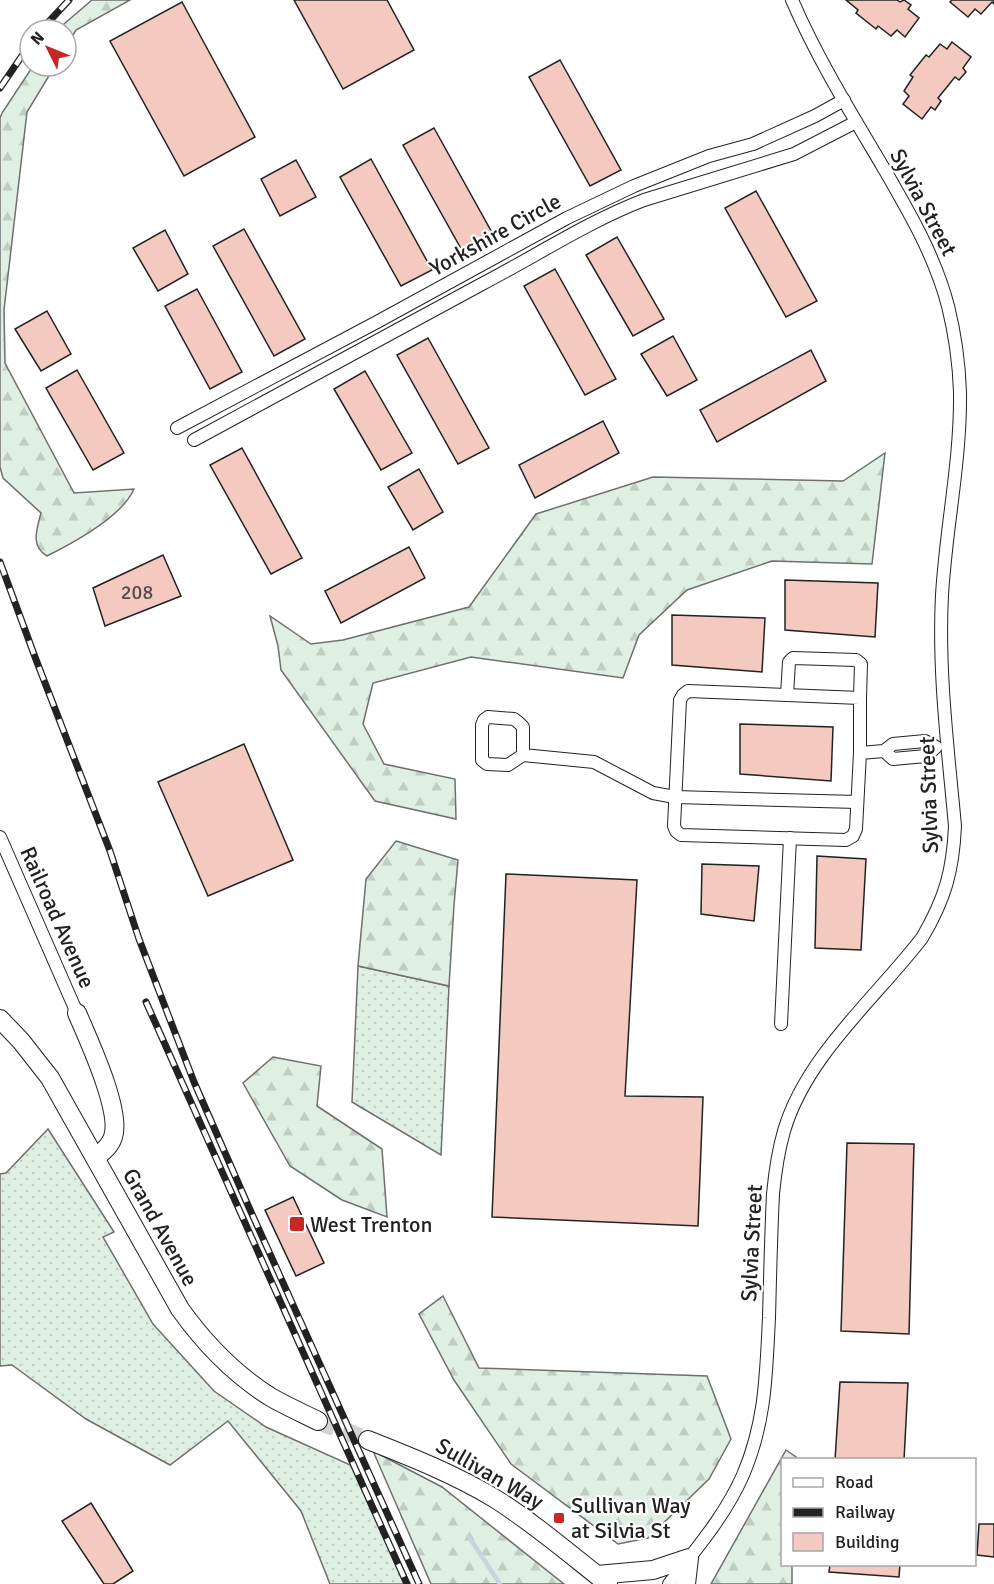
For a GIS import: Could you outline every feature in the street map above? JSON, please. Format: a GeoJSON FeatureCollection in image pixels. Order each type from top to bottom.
{"type":"FeatureCollection","features":[{"type":"Feature","properties":{"kind":"main road"},"geometry":{"type":"LineString","coordinates":[[77,1013],[99,1064],[115,1127],[110,1145],[95,1158]]}},
{"type":"Feature","properties":{"kind":"main road","name":"Grand Avenue"},"geometry":{"type":"LineString","coordinates":[[0,1019],[50,1078],[180,1309],[197,1332],[219,1357],[243,1378],[271,1397],[318,1421]]}},
{"type":"Feature","properties":{"kind":"main road","name":"Sullivan Way"},"geometry":{"type":"LineString","coordinates":[[368,1440],[428,1463],[495,1499],[534,1526],[603,1580]]}},
{"type":"Feature","properties":{"kind":"main road"},"geometry":{"type":"LineString","coordinates":[[603,1580],[653,1570],[689,1558],[686,1584]]}},
{"type":"Feature","properties":{"kind":"street","name":"Sylvia Street"},"geometry":{"type":"LineString","coordinates":[[669,1584],[713,1528],[729,1502],[754,1445],[762,1415],[766,1383],[775,1174],[784,1131],[793,1106],[824,1054],[922,938],[934,918],[950,872],[954,837],[942,746],[941,631],[942,592],[959,425],[960,392],[955,338],[936,268],[920,231],[856,122],[803,25],[792,0]]}},
{"type":"Feature","properties":{"kind":"street","name":"Yorkshire Circle"},"geometry":{"type":"LineString","coordinates":[[177,428],[567,218],[634,186],[709,156],[753,144],[844,100]]}},
{"type":"Feature","properties":{"kind":"street","name":"Yorkshire Circle"},"geometry":{"type":"LineString","coordinates":[[194,440],[628,206],[794,154],[856,122]]}},
{"type":"Feature","properties":{"kind":"street"},"geometry":{"type":"LineString","coordinates":[[787,695],[789,662],[793,658],[856,660],[861,664],[860,753],[856,829],[853,836],[846,840],[681,835],[674,826],[680,700],[683,695],[688,692],[860,698]]}},
{"type":"Feature","properties":{"kind":"street"},"geometry":{"type":"LineString","coordinates":[[524,755],[523,727],[518,722],[514,719],[488,717],[484,720],[482,748],[483,760],[487,764],[508,765],[524,755],[594,762],[653,793],[675,797],[857,802]]}},
{"type":"Feature","properties":{"kind":"street"},"geometry":{"type":"LineString","coordinates":[[860,753],[884,751],[893,759],[926,756],[942,746]]}},
{"type":"Feature","properties":{"kind":"street","name":"Railroad Avenue"},"geometry":{"type":"LineString","coordinates":[[0,837],[77,1013]]}},
{"type":"Feature","properties":{"kind":"street"},"geometry":{"type":"LineString","coordinates":[[781,1024],[790,838]]}},
{"type":"Feature","properties":{"kind":"green space"},"geometry":{"type":"Polygon","coordinates":[[[92,0],[130,0],[78,29],[78,18],[71,18],[92,0]]]}},
{"type":"Feature","properties":{"kind":"green space"},"geometry":{"type":"Polygon","coordinates":[[[25,78],[48,78],[27,112],[4,310],[5,363],[74,493],[134,489],[128,499],[108,519],[47,556],[38,547],[36,537],[41,513],[3,478],[0,467],[0,118],[25,78]]]}},
{"type":"Feature","properties":{"kind":"green space"},"geometry":{"type":"Polygon","coordinates":[[[885,453],[872,564],[772,561],[687,590],[639,635],[623,678],[471,657],[373,683],[363,724],[384,764],[455,779],[456,819],[375,801],[281,670],[278,646],[270,616],[311,644],[343,640],[469,607],[536,514],[653,477],[843,481],[885,453]]]}},
{"type":"Feature","properties":{"kind":"green space"},"geometry":{"type":"Polygon","coordinates":[[[396,841],[458,860],[449,986],[358,966],[366,879],[396,841]]]}},
{"type":"Feature","properties":{"kind":"green space"},"geometry":{"type":"Polygon","coordinates":[[[358,966],[449,986],[441,1155],[352,1102],[358,966]]]}},
{"type":"Feature","properties":{"kind":"green space"},"geometry":{"type":"Polygon","coordinates":[[[273,1057],[321,1066],[317,1106],[382,1149],[387,1217],[342,1200],[290,1166],[243,1083],[273,1057]]]}},
{"type":"Feature","properties":{"kind":"green space"},"geometry":{"type":"Polygon","coordinates":[[[48,1129],[114,1232],[103,1237],[153,1324],[214,1391],[266,1427],[357,1468],[410,1584],[330,1584],[301,1511],[228,1421],[170,1465],[86,1419],[12,1365],[0,1366],[0,1174],[6,1173],[48,1129]]]}},
{"type":"Feature","properties":{"kind":"green space"},"geometry":{"type":"Polygon","coordinates":[[[443,1296],[479,1368],[707,1376],[731,1439],[709,1479],[648,1538],[618,1544],[511,1464],[454,1380],[419,1314],[443,1296]]]}},
{"type":"Feature","properties":{"kind":"green space"},"geometry":{"type":"Polygon","coordinates":[[[786,1450],[796,1457],[796,1458],[782,1458],[786,1450]]]}},
{"type":"Feature","properties":{"kind":"green space"},"geometry":{"type":"Polygon","coordinates":[[[373,1451],[442,1487],[564,1584],[431,1584],[373,1451]]]}},
{"type":"Feature","properties":{"kind":"green space"},"geometry":{"type":"Polygon","coordinates":[[[781,1459],[781,1566],[792,1566],[792,1584],[711,1584],[781,1459]]]}},
{"type":"Feature","properties":{"kind":"building"},"geometry":{"type":"Polygon","coordinates":[[[294,0],[387,0],[414,50],[343,89],[294,0]]]}},
{"type":"Feature","properties":{"kind":"building"},"geometry":{"type":"Polygon","coordinates":[[[846,0],[897,0],[900,2],[904,0],[911,5],[908,9],[919,18],[905,37],[897,30],[891,36],[878,26],[876,29],[856,13],[858,10],[846,0]]]}},
{"type":"Feature","properties":{"kind":"building"},"geometry":{"type":"Polygon","coordinates":[[[952,0],[994,0],[994,4],[992,2],[981,14],[975,9],[968,17],[950,2],[952,0]]]}},
{"type":"Feature","properties":{"kind":"building"},"geometry":{"type":"Polygon","coordinates":[[[182,2],[255,137],[184,176],[110,41],[182,2]]]}},
{"type":"Feature","properties":{"kind":"building"},"geometry":{"type":"Polygon","coordinates":[[[952,42],[971,57],[963,68],[966,72],[959,80],[955,77],[938,98],[941,101],[935,110],[931,107],[922,119],[903,104],[909,96],[904,91],[913,77],[910,75],[926,55],[929,57],[940,44],[947,49],[952,42]]]}},
{"type":"Feature","properties":{"kind":"building"},"geometry":{"type":"Polygon","coordinates":[[[560,60],[621,170],[590,186],[529,77],[560,60]]]}},
{"type":"Feature","properties":{"kind":"building"},"geometry":{"type":"Polygon","coordinates":[[[434,128],[495,238],[464,254],[403,145],[434,128]]]}},
{"type":"Feature","properties":{"kind":"building"},"geometry":{"type":"Polygon","coordinates":[[[371,159],[432,270],[401,286],[340,177],[371,159]]]}},
{"type":"Feature","properties":{"kind":"building"},"geometry":{"type":"Polygon","coordinates":[[[296,160],[316,197],[280,216],[261,179],[296,160]]]}},
{"type":"Feature","properties":{"kind":"building"},"geometry":{"type":"Polygon","coordinates":[[[756,191],[817,301],[786,317],[725,208],[756,191]]]}},
{"type":"Feature","properties":{"kind":"building"},"geometry":{"type":"Polygon","coordinates":[[[244,229],[305,339],[274,356],[213,246],[244,229]]]}},
{"type":"Feature","properties":{"kind":"building"},"geometry":{"type":"Polygon","coordinates":[[[165,230],[188,274],[158,291],[133,248],[165,230]]]}},
{"type":"Feature","properties":{"kind":"building"},"geometry":{"type":"Polygon","coordinates":[[[617,237],[664,319],[633,336],[586,255],[617,237]]]}},
{"type":"Feature","properties":{"kind":"building"},"geometry":{"type":"Polygon","coordinates":[[[555,269],[616,379],[585,395],[524,286],[555,269]]]}},
{"type":"Feature","properties":{"kind":"building"},"geometry":{"type":"Polygon","coordinates":[[[197,289],[242,372],[210,389],[165,306],[197,289]]]}},
{"type":"Feature","properties":{"kind":"building"},"geometry":{"type":"Polygon","coordinates":[[[47,311],[71,354],[41,371],[15,329],[47,311]]]}},
{"type":"Feature","properties":{"kind":"building"},"geometry":{"type":"Polygon","coordinates":[[[673,336],[697,380],[667,396],[641,354],[673,336]]]}},
{"type":"Feature","properties":{"kind":"building"},"geometry":{"type":"Polygon","coordinates":[[[428,338],[489,448],[458,464],[397,355],[428,338]]]}},
{"type":"Feature","properties":{"kind":"building"},"geometry":{"type":"Polygon","coordinates":[[[811,350],[826,381],[717,442],[700,410],[811,350]]]}},
{"type":"Feature","properties":{"kind":"building"},"geometry":{"type":"Polygon","coordinates":[[[77,370],[124,453],[93,470],[46,388],[77,370]]]}},
{"type":"Feature","properties":{"kind":"building"},"geometry":{"type":"Polygon","coordinates":[[[365,371],[412,453],[381,470],[334,389],[365,371]]]}},
{"type":"Feature","properties":{"kind":"building"},"geometry":{"type":"Polygon","coordinates":[[[603,421],[619,453],[535,498],[519,465],[603,421]]]}},
{"type":"Feature","properties":{"kind":"building"},"geometry":{"type":"Polygon","coordinates":[[[242,448],[302,558],[271,574],[210,465],[242,448]]]}},
{"type":"Feature","properties":{"kind":"building"},"geometry":{"type":"Polygon","coordinates":[[[419,469],[443,512],[413,530],[388,487],[419,469]]]}},
{"type":"Feature","properties":{"kind":"building"},"geometry":{"type":"Polygon","coordinates":[[[409,547],[425,578],[341,623],[325,591],[409,547]]]}},
{"type":"Feature","properties":{"kind":"building"},"geometry":{"type":"Polygon","coordinates":[[[163,555],[181,596],[105,626],[93,588],[163,555]]]}},
{"type":"Feature","properties":{"kind":"building"},"geometry":{"type":"Polygon","coordinates":[[[785,580],[878,583],[875,637],[785,630],[785,580]]]}},
{"type":"Feature","properties":{"kind":"building"},"geometry":{"type":"Polygon","coordinates":[[[672,615],[765,618],[762,672],[672,665],[672,615]]]}},
{"type":"Feature","properties":{"kind":"building"},"geometry":{"type":"Polygon","coordinates":[[[740,724],[833,727],[831,781],[740,774],[740,724]]]}},
{"type":"Feature","properties":{"kind":"building"},"geometry":{"type":"Polygon","coordinates":[[[244,744],[293,860],[208,896],[158,782],[244,744]]]}},
{"type":"Feature","properties":{"kind":"building"},"geometry":{"type":"Polygon","coordinates":[[[817,856],[866,859],[861,950],[815,948],[817,856]]]}},
{"type":"Feature","properties":{"kind":"building"},"geometry":{"type":"Polygon","coordinates":[[[702,864],[759,866],[754,921],[701,914],[702,864]]]}},
{"type":"Feature","properties":{"kind":"building"},"geometry":{"type":"Polygon","coordinates":[[[506,874],[637,880],[625,1096],[703,1097],[698,1226],[492,1217],[506,874]]]}},
{"type":"Feature","properties":{"kind":"building"},"geometry":{"type":"Polygon","coordinates":[[[847,1143],[914,1144],[909,1334],[841,1331],[847,1143]]]}},
{"type":"Feature","properties":{"kind":"building"},"geometry":{"type":"Polygon","coordinates":[[[293,1197],[324,1263],[296,1276],[265,1210],[293,1197]]]}},
{"type":"Feature","properties":{"kind":"building"},"geometry":{"type":"Polygon","coordinates":[[[840,1382],[908,1383],[904,1458],[835,1458],[840,1382]]]}},
{"type":"Feature","properties":{"kind":"building"},"geometry":{"type":"Polygon","coordinates":[[[91,1503],[133,1571],[113,1584],[104,1584],[62,1521],[91,1503]]]}},
{"type":"Feature","properties":{"kind":"building"},"geometry":{"type":"Polygon","coordinates":[[[979,1524],[994,1524],[994,1557],[977,1555],[979,1524]]]}},
{"type":"Feature","properties":{"kind":"building"},"geometry":{"type":"Polygon","coordinates":[[[830,1566],[900,1566],[899,1577],[829,1572],[830,1566]]]}},
{"type":"Feature","properties":{"kind":"waterway"},"geometry":{"type":"LineString","coordinates":[[469,1537],[500,1584]]}},
{"type":"Feature","properties":{"kind":"tunnel"},"geometry":{"type":"LineString","coordinates":[[318,1421],[368,1440]]}},
{"type":"Feature","properties":{"kind":"railway"},"geometry":{"type":"LineString","coordinates":[[52,18],[69,0]]}},
{"type":"Feature","properties":{"kind":"railway"},"geometry":{"type":"LineString","coordinates":[[0,88],[18,62]]}},
{"type":"Feature","properties":{"kind":"railway"},"geometry":{"type":"LineString","coordinates":[[0,562],[110,851],[139,939],[194,1082],[419,1584]]}},
{"type":"Feature","properties":{"kind":"railway"},"geometry":{"type":"LineString","coordinates":[[146,1002],[407,1584]]}},
{"type":"Feature","properties":{"kind":"place","name":"West Trenton"},"geometry":{"type":"Point","coordinates":[297,1224]}},
{"type":"Feature","properties":{"kind":"place","name":"Sullivan Way at Silvia St"},"geometry":{"type":"Point","coordinates":[559,1518]}}]}
